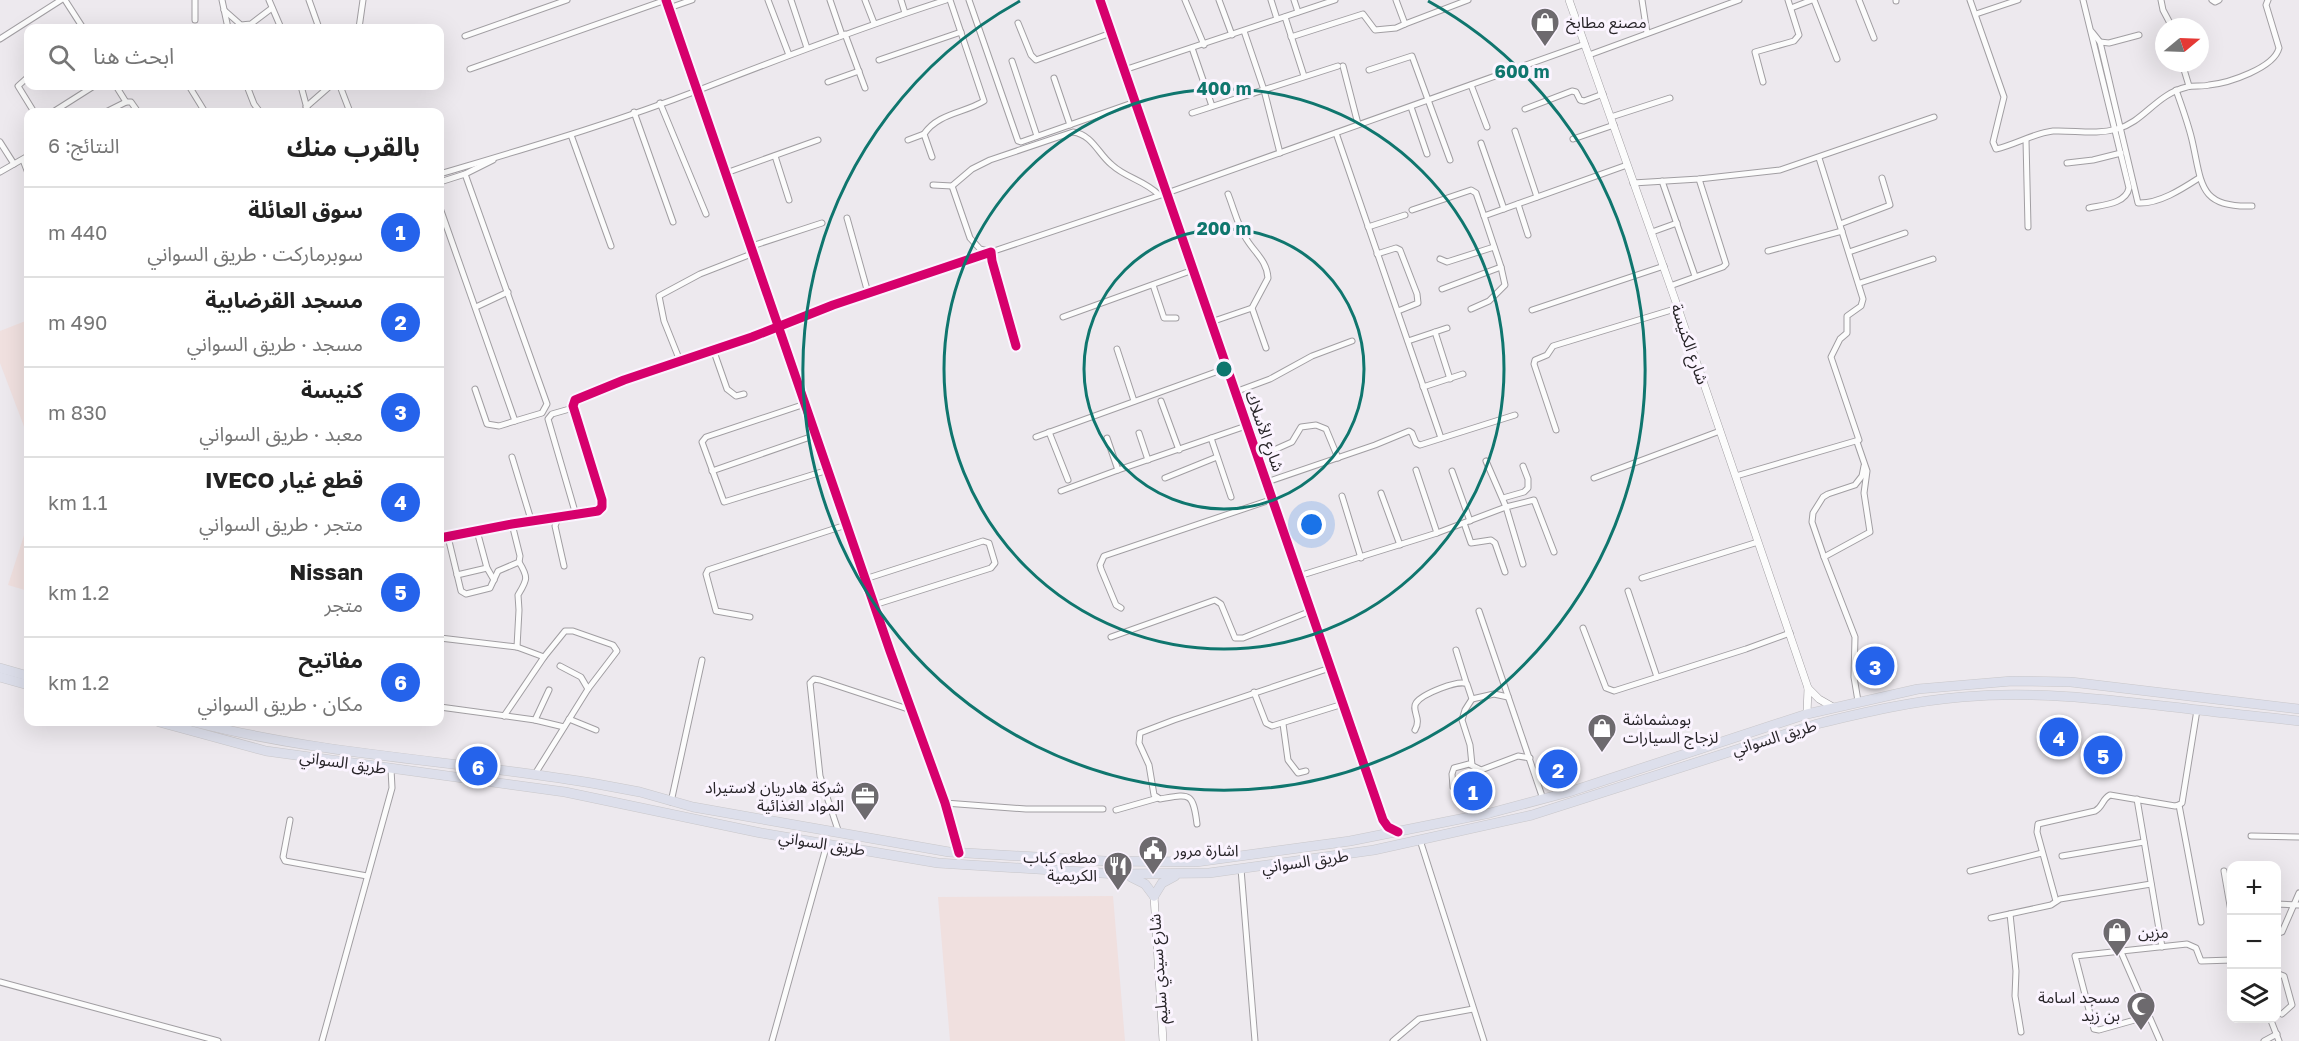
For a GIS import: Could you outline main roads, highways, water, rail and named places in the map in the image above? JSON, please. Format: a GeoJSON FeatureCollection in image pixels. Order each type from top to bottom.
{"type":"FeatureCollection","features":[{"type":"Feature","properties":{"kind":"highway"},"geometry":{"type":"LineString","coordinates":[[0,668],[24,675]]}},
{"type":"Feature","properties":{"kind":"highway"},"geometry":{"type":"LineString","coordinates":[[0,677],[24,684]]}},
{"type":"Feature","properties":{"kind":"highway","name":"طريق السواني"},"geometry":{"type":"LineString","coordinates":[[211,726],[313,747],[535,774],[640,792],[671,802],[959,854],[1105,861],[1196,862],[1273,853],[1377,836],[1490,813],[1543,799],[1807,714],[1892,693],[2012,681],[2050,681],[2123,687],[2299,709]]}},
{"type":"Feature","properties":{"kind":"highway","name":"طريق السواني"},"geometry":{"type":"LineString","coordinates":[[174,726],[266,751],[565,792],[695,820],[950,865],[1117,874],[1181,874],[1344,856],[1532,814],[1818,724],[1908,704],[1962,697],[2056,695],[2151,703],[2299,721]]}},
{"type":"Feature","properties":{"kind":"highway"},"geometry":{"type":"LineString","coordinates":[[895,855],[901,852],[901,843]]}},
{"type":"Feature","properties":{"kind":"highway"},"geometry":{"type":"LineString","coordinates":[[922,860],[922,852],[925,848]]}},
{"type":"Feature","properties":{"kind":"highway"},"geometry":{"type":"LineString","coordinates":[[1117,874],[1140,880],[1149,887],[1154,896],[1162,883],[1181,874]]}},
{"type":"Feature","properties":{"kind":"main road","name":"شارع الأسلاك"},"geometry":{"type":"LineString","coordinates":[[1100,0],[1163,194],[1193,270],[1383,820]]}},
{"type":"Feature","properties":{"kind":"main road","name":"شارع الكنيسة"},"geometry":{"type":"LineString","coordinates":[[1569,0],[1664,266],[1790,633],[1808,688],[1807,714]]}},
{"type":"Feature","properties":{"kind":"main road"},"geometry":{"type":"LineString","coordinates":[[1808,688],[1819,699],[1833,707]]}},
{"type":"Feature","properties":{"kind":"main road"},"geometry":{"type":"LineString","coordinates":[[1383,820],[1388,827],[1398,832]]}},
{"type":"Feature","properties":{"kind":"main road"},"geometry":{"type":"LineString","coordinates":[[1377,836],[1383,820]]}},
{"type":"Feature","properties":{"kind":"main road","name":"شارع سيدي سليم"},"geometry":{"type":"LineString","coordinates":[[1154,896],[1163,1041]]}},
{"type":"Feature","properties":{"kind":"place","name":"مصنع مطابخ"},"geometry":{"type":"Point","coordinates":[1545,48]}},
{"type":"Feature","properties":{"kind":"place","name":"كنيسة"},"geometry":{"type":"Point","coordinates":[1875,666]}},
{"type":"Feature","properties":{"kind":"place","name":"قطع غيار IVECO"},"geometry":{"type":"Point","coordinates":[2059,737]}},
{"type":"Feature","properties":{"kind":"place","name":"بومشماشة لزجاج السيارات"},"geometry":{"type":"Point","coordinates":[1602,754]}},
{"type":"Feature","properties":{"kind":"place","name":"Nissan"},"geometry":{"type":"Point","coordinates":[2103,755]}},
{"type":"Feature","properties":{"kind":"place","name":"مفاتيح"},"geometry":{"type":"Point","coordinates":[478,766]}},
{"type":"Feature","properties":{"kind":"place","name":"مسجد القرضابية"},"geometry":{"type":"Point","coordinates":[1558,769]}},
{"type":"Feature","properties":{"kind":"place","name":"سوق العائلة"},"geometry":{"type":"Point","coordinates":[1473,791]}},
{"type":"Feature","properties":{"kind":"place","name":"شركة هادريان لاستيراد المواد الغذائية"},"geometry":{"type":"Point","coordinates":[865,822]}},
{"type":"Feature","properties":{"kind":"place","name":"اشارة مرور"},"geometry":{"type":"Point","coordinates":[1153,876]}},
{"type":"Feature","properties":{"kind":"place","name":"مطعم كباب الكريمية"},"geometry":{"type":"Point","coordinates":[1118,892]}},
{"type":"Feature","properties":{"kind":"place","name":"مزين"},"geometry":{"type":"Point","coordinates":[2117,958]}},
{"type":"Feature","properties":{"kind":"place","name":"مسجد اسامة بن زيد"},"geometry":{"type":"Point","coordinates":[2141,1032]}}]}
